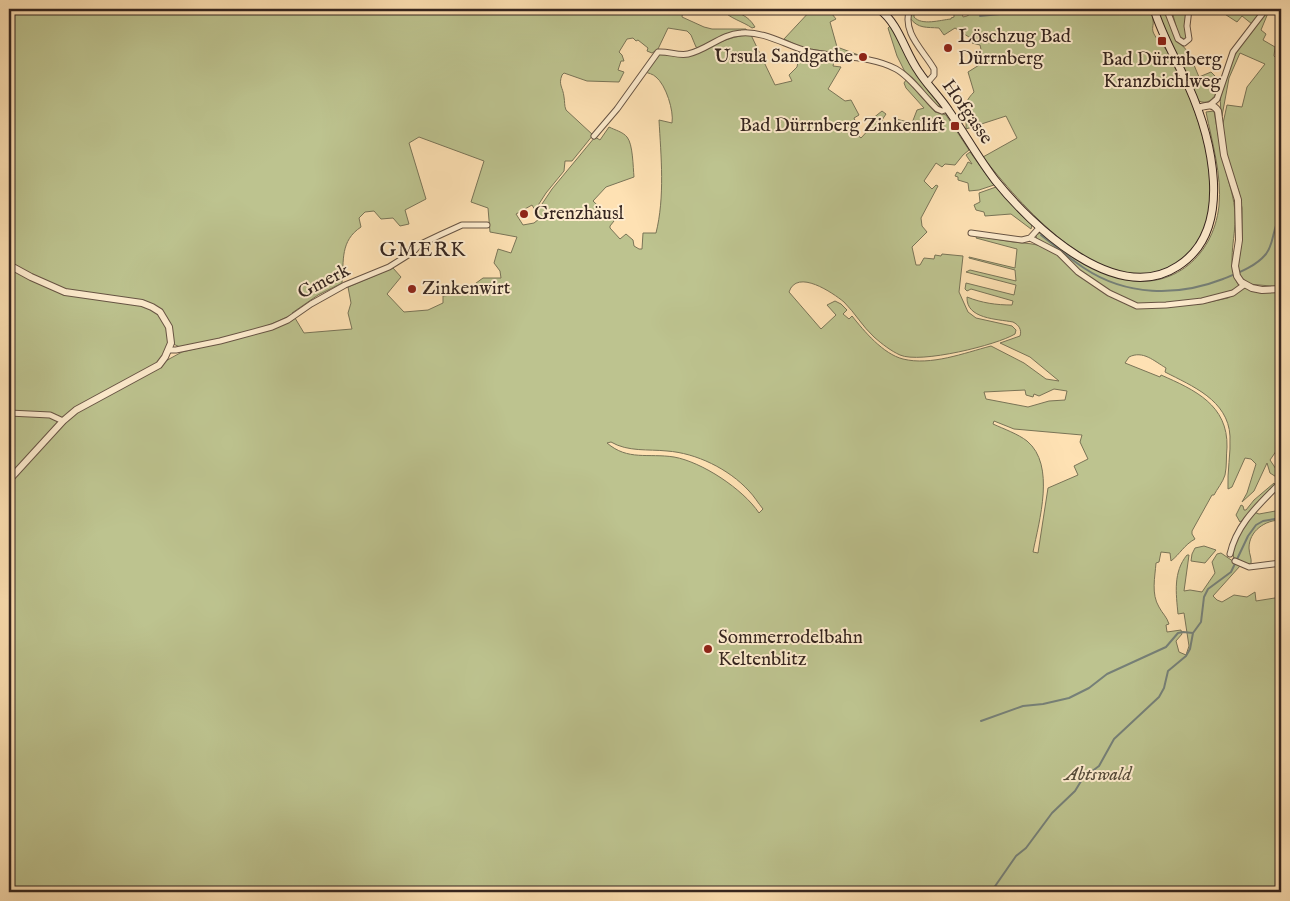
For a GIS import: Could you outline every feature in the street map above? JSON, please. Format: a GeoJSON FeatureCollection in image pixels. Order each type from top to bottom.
{"type":"FeatureCollection","features":[{"type":"Feature","properties":{"kind":"main road","name":"Hofgasse"},"geometry":{"type":"LineString","coordinates":[[879,9],[892,20],[914,64],[948,109],[995,179],[1021,209],[1040,227],[1070,250],[1093,264],[1130,278],[1154,277],[1182,264],[1198,247],[1204,236],[1212,214],[1214,201],[1210,153],[1197,108],[1161,30],[1154,9]]}},
{"type":"Feature","properties":{"kind":"street"},"geometry":{"type":"LineString","coordinates":[[910,9],[907,19],[909,26],[916,42],[934,69],[934,75],[927,83]]}},
{"type":"Feature","properties":{"kind":"street"},"geometry":{"type":"LineString","coordinates":[[1154,9],[1163,10],[1168,13],[1176,34],[1184,44],[1189,40],[1187,26],[1189,9]]}},
{"type":"Feature","properties":{"kind":"street"},"geometry":{"type":"LineString","coordinates":[[1197,108],[1216,102],[1233,52],[1266,9]]}},
{"type":"Feature","properties":{"kind":"street"},"geometry":{"type":"LineString","coordinates":[[594,136],[658,52],[690,54],[738,33],[763,35],[808,51],[861,58],[882,63],[902,73],[937,108],[942,111],[948,109]]}},
{"type":"Feature","properties":{"kind":"street"},"geometry":{"type":"LineString","coordinates":[[1218,97],[1224,155],[1238,200],[1239,240],[1237,273],[1244,284],[1262,290],[1281,289]]}},
{"type":"Feature","properties":{"kind":"street"},"geometry":{"type":"LineString","coordinates":[[1210,105],[1214,106],[1218,111]]}},
{"type":"Feature","properties":{"kind":"street","name":"Gmerk"},"geometry":{"type":"LineString","coordinates":[[169,350],[220,341],[272,327],[288,320],[311,304],[345,285],[389,267],[413,252],[419,245],[440,235],[462,225],[487,226]]}},
{"type":"Feature","properties":{"kind":"street"},"geometry":{"type":"LineString","coordinates":[[1030,238],[1040,227]]}},
{"type":"Feature","properties":{"kind":"street"},"geometry":{"type":"LineString","coordinates":[[970,233],[1017,240],[1030,238],[1059,253],[1078,272],[1109,293],[1137,306],[1202,301],[1233,293],[1244,284]]}},
{"type":"Feature","properties":{"kind":"street"},"geometry":{"type":"LineString","coordinates":[[9,265],[66,292],[142,303],[152,307],[166,319],[171,334],[169,350],[159,365],[88,402],[63,421],[9,480]]}},
{"type":"Feature","properties":{"kind":"street"},"geometry":{"type":"LineString","coordinates":[[9,413],[50,415],[63,421]]}},
{"type":"Feature","properties":{"kind":"street"},"geometry":{"type":"LineString","coordinates":[[1230,554],[1236,535],[1244,522],[1281,482]]}},
{"type":"Feature","properties":{"kind":"street"},"geometry":{"type":"LineString","coordinates":[[1236,562],[1254,567],[1281,563]]}},
{"type":"Feature","properties":{"kind":"green space","name":"Abtswald"},"geometry":{"type":"Polygon","coordinates":[[[9,9],[683,9],[682,17],[704,27],[712,29],[746,29],[747,31],[698,48],[687,31],[668,28],[658,49],[652,53],[647,51],[648,48],[638,40],[636,41],[633,38],[627,39],[619,52],[624,61],[621,61],[618,70],[624,72],[619,82],[587,81],[564,73],[562,75],[561,84],[566,110],[593,135],[572,161],[565,161],[564,171],[535,210],[532,205],[516,214],[523,225],[534,223],[539,219],[536,213],[552,189],[595,137],[600,140],[609,127],[623,134],[629,140],[632,150],[634,177],[606,187],[593,201],[614,221],[610,228],[620,239],[626,234],[633,240],[634,246],[639,249],[642,249],[643,233],[656,233],[659,219],[662,176],[659,120],[672,123],[670,105],[663,86],[655,76],[645,72],[659,54],[687,56],[734,37],[751,35],[775,85],[792,81],[789,75],[797,67],[800,51],[835,57],[833,66],[841,67],[828,89],[845,101],[851,100],[859,115],[854,118],[858,128],[855,133],[861,138],[872,126],[872,119],[882,111],[886,114],[882,120],[883,124],[890,129],[896,119],[912,123],[917,110],[924,108],[906,88],[904,83],[906,80],[935,112],[946,115],[969,150],[955,165],[945,164],[942,167],[936,163],[924,181],[932,189],[936,185],[938,186],[921,218],[922,226],[927,232],[912,247],[916,265],[920,265],[924,258],[934,259],[935,255],[963,256],[959,292],[968,312],[976,318],[1012,326],[1016,330],[1015,334],[992,343],[958,352],[910,357],[900,355],[880,342],[844,302],[832,293],[807,282],[799,282],[793,285],[789,292],[821,329],[836,315],[827,305],[835,301],[841,304],[847,310],[843,314],[849,319],[852,316],[881,347],[903,359],[914,361],[936,360],[991,346],[1024,363],[1046,379],[1059,381],[1030,357],[1000,343],[1020,336],[1020,328],[1017,325],[1013,322],[991,319],[977,314],[968,304],[967,297],[1000,305],[1012,305],[1013,301],[971,289],[967,291],[965,289],[966,283],[1014,295],[1016,285],[966,272],[970,270],[1016,281],[1015,270],[969,257],[1015,268],[1017,249],[976,238],[977,236],[1045,247],[1056,253],[1103,291],[1133,307],[1147,308],[1200,304],[1228,298],[1245,287],[1281,291],[1281,444],[1270,460],[1276,469],[1281,472],[1281,480],[1270,473],[1267,463],[1254,491],[1242,502],[1247,493],[1256,464],[1251,459],[1245,458],[1232,487],[1228,489],[1230,436],[1228,423],[1216,404],[1197,389],[1165,372],[1166,368],[1148,357],[1134,355],[1129,357],[1125,363],[1160,377],[1161,375],[1197,393],[1216,410],[1226,432],[1225,475],[1192,531],[1195,539],[1171,561],[1170,553],[1161,552],[1159,562],[1156,563],[1155,597],[1169,624],[1166,625],[1167,632],[1181,630],[1182,634],[1176,641],[1179,652],[1186,655],[1189,646],[1184,613],[1178,614],[1176,591],[1179,568],[1187,555],[1189,555],[1184,591],[1202,592],[1215,573],[1212,562],[1217,554],[1221,553],[1240,566],[1213,596],[1217,600],[1222,602],[1234,595],[1247,597],[1255,592],[1256,601],[1281,597],[1281,892],[9,892],[9,9]],[[419,137],[409,143],[426,199],[405,210],[409,224],[400,226],[393,218],[381,219],[374,211],[365,212],[359,218],[361,227],[349,238],[346,245],[343,259],[342,283],[318,295],[293,314],[266,326],[238,335],[180,347],[171,343],[160,364],[182,352],[263,332],[295,318],[304,333],[352,329],[348,313],[351,303],[348,287],[393,268],[401,277],[387,294],[404,312],[428,310],[443,303],[443,296],[461,294],[483,278],[501,278],[500,271],[494,263],[498,249],[511,253],[517,237],[490,232],[488,208],[471,202],[484,161],[419,137]],[[1054,389],[1039,396],[1034,394],[1033,397],[1026,395],[1025,390],[984,392],[986,399],[1028,407],[1049,401],[1065,400],[1067,391],[1054,389]],[[994,421],[993,424],[1027,441],[1036,451],[1041,464],[1043,494],[1033,552],[1038,553],[1048,488],[1078,475],[1074,466],[1088,459],[1080,442],[1082,435],[1014,429],[994,421]],[[611,442],[607,443],[615,449],[631,454],[674,457],[697,464],[732,486],[759,513],[763,509],[741,483],[711,463],[678,452],[631,449],[611,442]]]}},
{"type":"Feature","properties":{"kind":"green space"},"geometry":{"type":"Polygon","coordinates":[[[812,9],[828,9],[836,19],[830,22],[837,47],[864,57],[803,48],[784,39],[812,9]]]}},
{"type":"Feature","properties":{"kind":"green space"},"geometry":{"type":"Polygon","coordinates":[[[912,9],[914,9],[914,17],[917,20],[926,22],[951,19],[954,17],[954,14],[962,13],[963,17],[967,16],[978,9],[1150,9],[1153,19],[1153,32],[1168,52],[1184,83],[1198,120],[1208,158],[1211,202],[1204,229],[1189,253],[1180,261],[1165,269],[1140,274],[1114,270],[1088,258],[1063,241],[1039,220],[1017,198],[983,157],[1017,138],[1006,116],[966,129],[965,110],[967,101],[974,92],[968,72],[984,62],[980,45],[972,43],[972,39],[955,28],[944,35],[939,28],[923,27],[916,24],[910,18],[912,9]]]}},
{"type":"Feature","properties":{"kind":"green space"},"geometry":{"type":"Polygon","coordinates":[[[1170,9],[1188,9],[1187,38],[1184,40],[1179,37],[1170,9]]]}},
{"type":"Feature","properties":{"kind":"green space"},"geometry":{"type":"Polygon","coordinates":[[[1217,9],[1264,9],[1252,24],[1242,16],[1237,22],[1217,9]]]}},
{"type":"Feature","properties":{"kind":"green space"},"geometry":{"type":"Polygon","coordinates":[[[725,10],[742,15],[755,27],[752,28],[733,18],[725,10]]]}},
{"type":"Feature","properties":{"kind":"green space"},"geometry":{"type":"Polygon","coordinates":[[[1163,12],[1167,16],[1174,36],[1189,53],[1199,77],[1211,72],[1221,82],[1210,101],[1202,102],[1197,100],[1159,15],[1163,12]]]}},
{"type":"Feature","properties":{"kind":"green space"},"geometry":{"type":"Polygon","coordinates":[[[1266,12],[1268,13],[1261,30],[1266,34],[1263,40],[1275,47],[1274,56],[1281,60],[1281,287],[1249,284],[1240,276],[1238,267],[1242,239],[1242,208],[1239,192],[1226,155],[1222,128],[1227,105],[1242,107],[1247,87],[1265,64],[1240,53],[1229,78],[1222,116],[1220,102],[1222,87],[1232,60],[1266,12]]]}},
{"type":"Feature","properties":{"kind":"green space"},"geometry":{"type":"Polygon","coordinates":[[[891,25],[940,104],[940,107],[905,72],[897,56],[888,28],[891,25]]]}},
{"type":"Feature","properties":{"kind":"green space"},"geometry":{"type":"Polygon","coordinates":[[[1214,111],[1235,209],[1232,262],[1233,271],[1240,287],[1185,302],[1154,305],[1130,302],[1102,287],[1037,241],[1036,235],[1042,232],[1096,269],[1116,277],[1135,281],[1153,281],[1170,276],[1185,268],[1208,242],[1215,225],[1219,206],[1218,171],[1206,112],[1214,111]]]}},
{"type":"Feature","properties":{"kind":"green space"},"geometry":{"type":"Polygon","coordinates":[[[970,152],[994,185],[969,191],[968,183],[958,180],[958,177],[955,176],[957,172],[961,174],[968,162],[972,164],[966,155],[970,152]]]}},
{"type":"Feature","properties":{"kind":"green space"},"geometry":{"type":"Polygon","coordinates":[[[996,187],[1032,225],[1031,229],[1011,214],[985,216],[984,212],[976,210],[974,205],[980,202],[979,193],[996,187]]]}},
{"type":"Feature","properties":{"kind":"green space"},"geometry":{"type":"Polygon","coordinates":[[[1274,483],[1275,485],[1240,522],[1236,515],[1241,505],[1246,510],[1254,500],[1274,483]]]}},
{"type":"Feature","properties":{"kind":"green space"},"geometry":{"type":"Polygon","coordinates":[[[1281,510],[1281,520],[1264,524],[1252,536],[1249,548],[1251,564],[1234,559],[1233,553],[1236,540],[1254,512],[1259,514],[1281,510]]]}},
{"type":"Feature","properties":{"kind":"green space"},"geometry":{"type":"Polygon","coordinates":[[[1204,546],[1216,550],[1205,563],[1191,561],[1195,548],[1204,546]]]}},
{"type":"Feature","properties":{"kind":"waterway"},"geometry":{"type":"LineString","coordinates":[[980,16],[1000,14],[1017,9]]}},
{"type":"Feature","properties":{"kind":"waterway"},"geometry":{"type":"LineString","coordinates":[[1041,235],[1078,264],[1100,277],[1134,289],[1170,291],[1206,285],[1240,272],[1257,263],[1269,249],[1276,225],[1281,216]]}},
{"type":"Feature","properties":{"kind":"waterway"},"geometry":{"type":"LineString","coordinates":[[1281,253],[1278,259],[1281,265]]}},
{"type":"Feature","properties":{"kind":"waterway"},"geometry":{"type":"LineString","coordinates":[[991,892],[1016,856],[1026,848],[1052,813],[1075,791],[1083,778],[1099,766],[1114,739],[1159,697],[1164,688],[1168,671],[1186,656],[1190,649],[1193,633],[1201,622],[1204,597],[1208,589],[1231,572],[1248,536],[1256,525],[1263,521],[1281,518]]}},
{"type":"Feature","properties":{"kind":"waterway"},"geometry":{"type":"LineString","coordinates":[[981,721],[1023,706],[1069,698],[1089,688],[1107,674],[1166,647],[1178,633],[1193,633]]}},
{"type":"Feature","properties":{"kind":"place","name":"Bad Dürrnberg Kranzbichlweg"},"geometry":{"type":"Point","coordinates":[1162,41]}},
{"type":"Feature","properties":{"kind":"place","name":"Löschzug Bad Dürrnberg"},"geometry":{"type":"Point","coordinates":[948,48]}},
{"type":"Feature","properties":{"kind":"place","name":"Ursula Sandgathe"},"geometry":{"type":"Point","coordinates":[863,57]}},
{"type":"Feature","properties":{"kind":"place","name":"Bad Dürrnberg Zinkenlift"},"geometry":{"type":"Point","coordinates":[955,126]}},
{"type":"Feature","properties":{"kind":"place","name":"Grenzhäusl"},"geometry":{"type":"Point","coordinates":[524,214]}},
{"type":"Feature","properties":{"kind":"place","name":"Zinkenwirt"},"geometry":{"type":"Point","coordinates":[412,289]}},
{"type":"Feature","properties":{"kind":"place","name":"Sommerrodelbahn Keltenblitz"},"geometry":{"type":"Point","coordinates":[708,649]}},
{"type":"Feature","properties":{"kind":"district","name":"GMERK"},"geometry":{"type":"Point","coordinates":[423,250]}}]}
